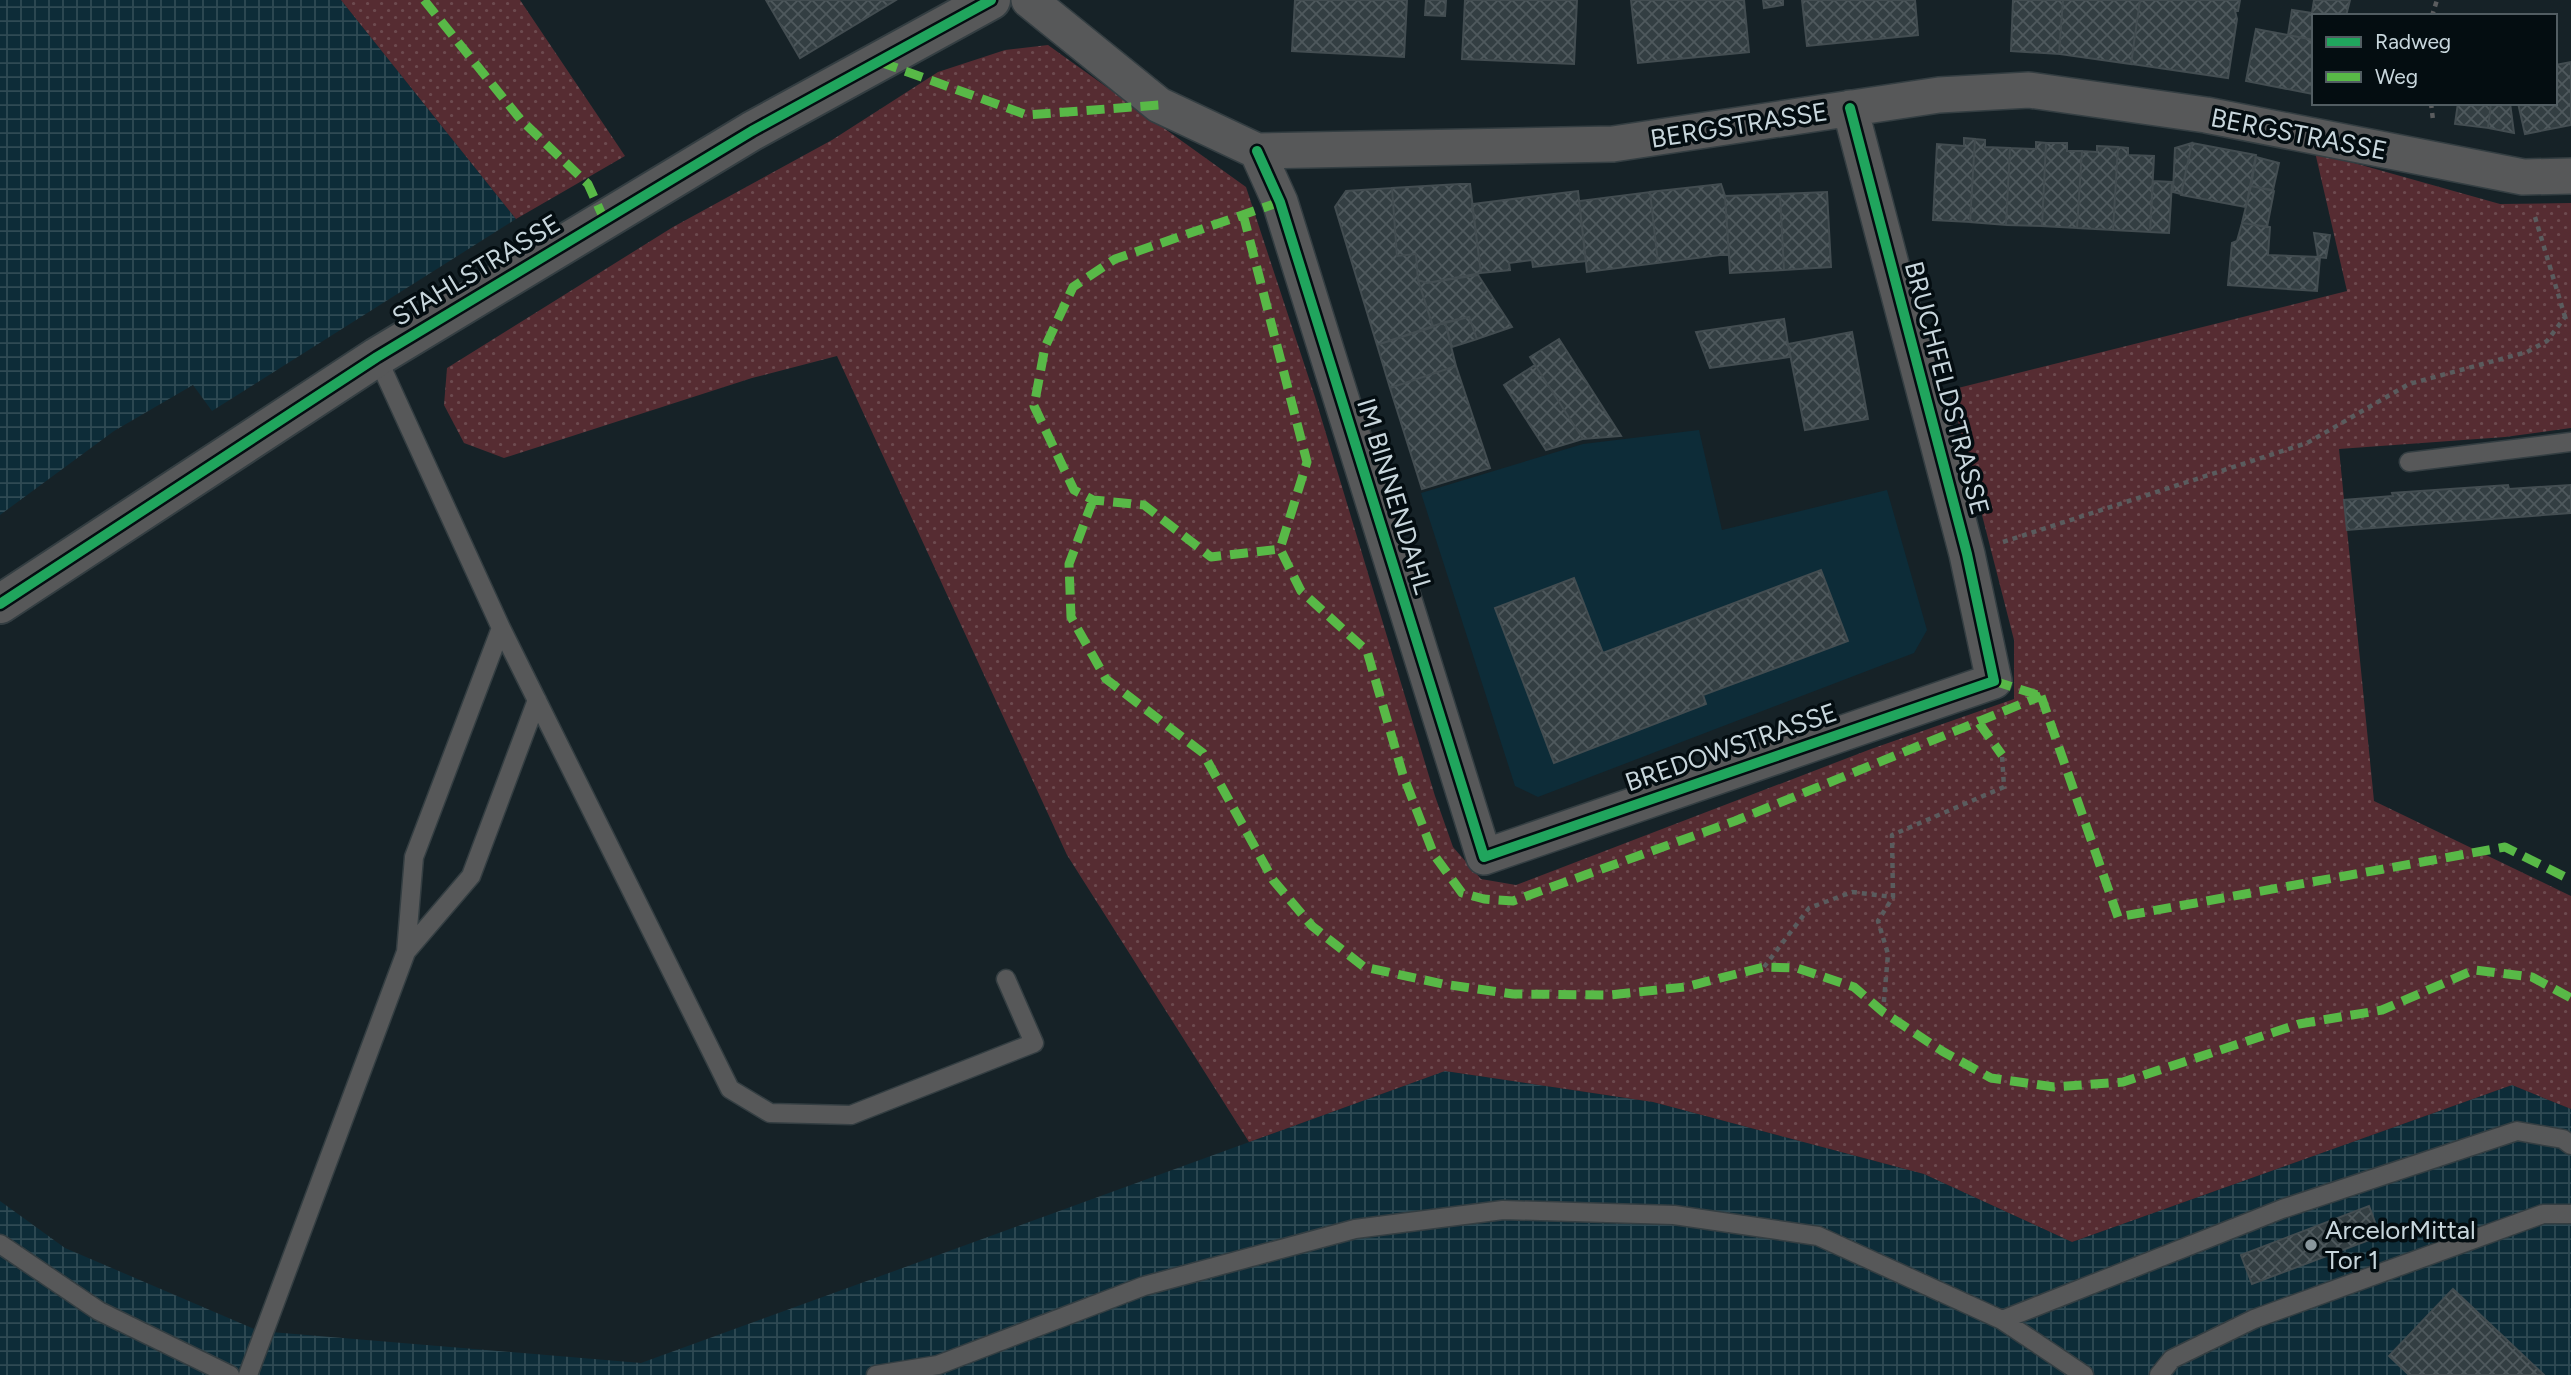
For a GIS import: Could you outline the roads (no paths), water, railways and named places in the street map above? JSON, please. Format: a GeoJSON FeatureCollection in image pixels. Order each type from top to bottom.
{"type":"FeatureCollection","features":[{"type":"Feature","properties":{"kind":"street","name":"STAHLSTRASSE"},"geometry":{"type":"LineString","coordinates":[[0,604],[377,357],[752,131],[991,0]]}},
{"type":"Feature","properties":{"kind":"street","name":"BERGSTRASSE"},"geometry":{"type":"LineString","coordinates":[[1029,0],[1159,105],[1257,151],[1614,144],[1939,94],[2029,90],[2206,115],[2523,177],[2571,177]]}},
{"type":"Feature","properties":{"kind":"street","name":"BRUCHFELDSTRASSE"},"geometry":{"type":"LineString","coordinates":[[1850,108],[1967,554],[1993,681]]}},
{"type":"Feature","properties":{"kind":"street","name":"IM BINNENDAHL"},"geometry":{"type":"LineString","coordinates":[[1257,151],[1280,202],[1484,857]]}},
{"type":"Feature","properties":{"kind":"street","name":"BREDOWSTRASSE"},"geometry":{"type":"LineString","coordinates":[[1484,857],[1993,681]]}},
{"type":"Feature","properties":{"kind":"lane"},"geometry":{"type":"LineString","coordinates":[[377,357],[501,628],[730,1089],[770,1113],[851,1115],[1034,1044],[1006,979]]}},
{"type":"Feature","properties":{"kind":"lane"},"geometry":{"type":"LineString","coordinates":[[2409,462],[2571,442]]}},
{"type":"Feature","properties":{"kind":"lane"},"geometry":{"type":"LineString","coordinates":[[248,1375],[406,951],[414,857],[501,628]]}},
{"type":"Feature","properties":{"kind":"lane"},"geometry":{"type":"LineString","coordinates":[[406,951],[471,876],[537,700]]}},
{"type":"Feature","properties":{"kind":"lane"},"geometry":{"type":"LineString","coordinates":[[2002,1320],[2283,1209],[2517,1131],[2563,1139],[2571,1145]]}},
{"type":"Feature","properties":{"kind":"lane"},"geometry":{"type":"LineString","coordinates":[[876,1375],[938,1365],[1144,1286],[1355,1229],[1503,1210],[1674,1215],[1818,1236],[2002,1320],[2084,1375]]}},
{"type":"Feature","properties":{"kind":"lane"},"geometry":{"type":"LineString","coordinates":[[2158,1375],[2172,1359],[2254,1319],[2543,1214],[2571,1214]]}},
{"type":"Feature","properties":{"kind":"lane"},"geometry":{"type":"LineString","coordinates":[[0,1244],[99,1311],[230,1375]]}},
{"type":"Feature","properties":{"kind":"place","name":"ArcelorMittal Tor 1"},"geometry":{"type":"Point","coordinates":[2311,1245]}}]}
